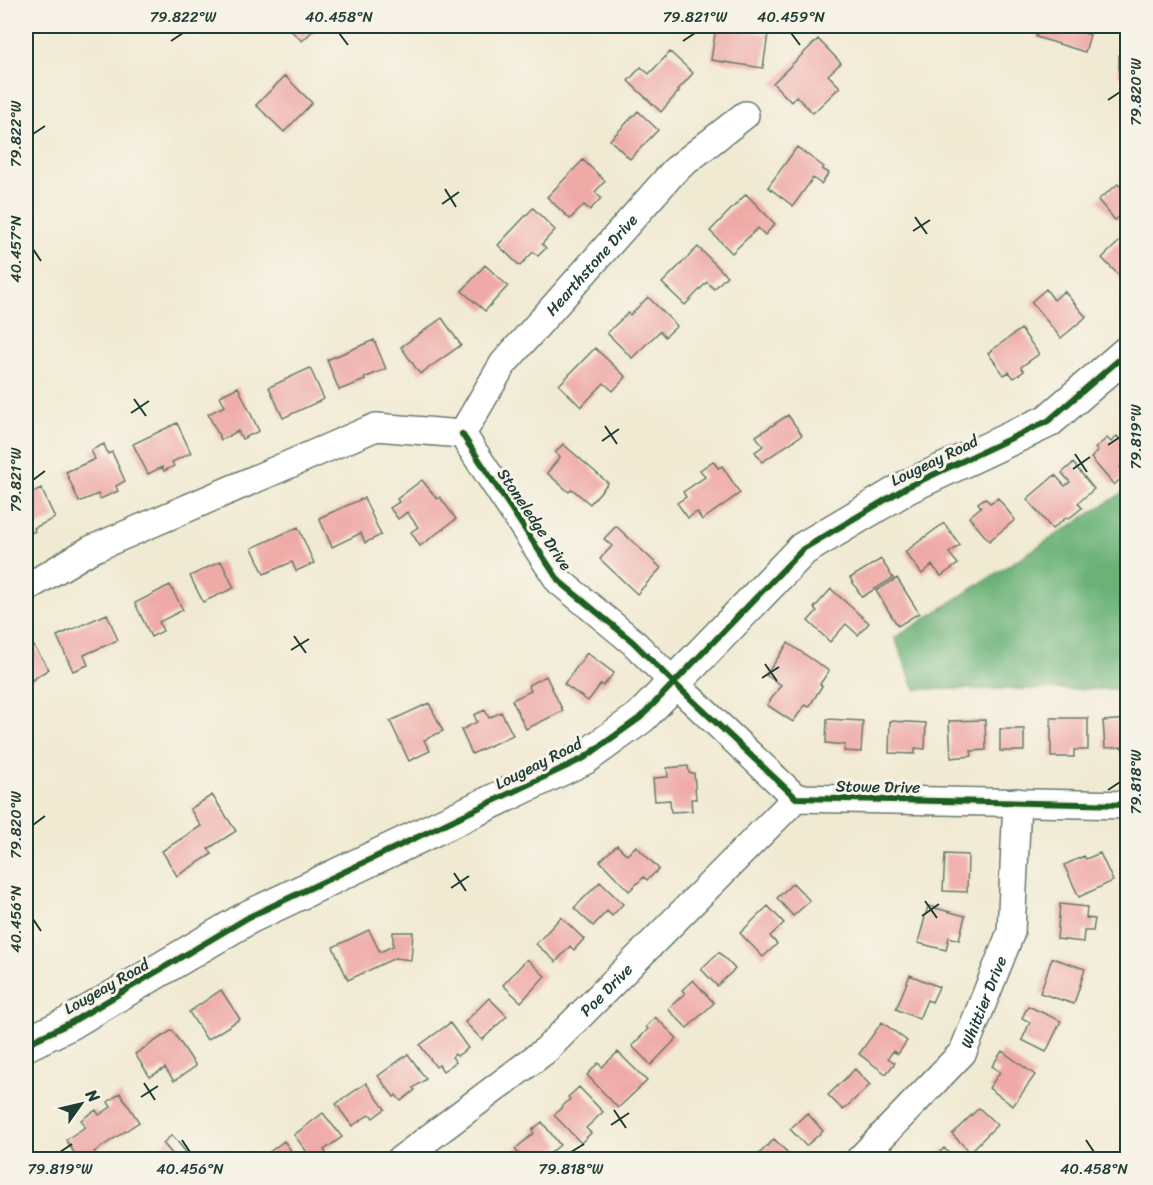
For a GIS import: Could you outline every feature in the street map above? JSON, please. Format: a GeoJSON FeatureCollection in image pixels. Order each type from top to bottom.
{"type":"FeatureCollection","features":[{"type":"Feature","properties":{"kind":"street","name":"Hearthstone Drive"},"geometry":{"type":"LineString","coordinates":[[462,434],[503,364],[667,179],[675,170],[745,115]]}},
{"type":"Feature","properties":{"kind":"street","name":"Lougeay Road"},"geometry":{"type":"LineString","coordinates":[[26,1044],[70,1023],[249,917],[584,758],[641,717],[803,549],[907,487],[1047,422],[1128,352]]}},
{"type":"Feature","properties":{"kind":"street"},"geometry":{"type":"LineString","coordinates":[[26,588],[90,550],[376,427],[462,434]]}},
{"type":"Feature","properties":{"kind":"street","name":"Stoneledge Drive"},"geometry":{"type":"LineString","coordinates":[[462,434],[559,581],[633,642],[674,683]]}},
{"type":"Feature","properties":{"kind":"street"},"geometry":{"type":"LineString","coordinates":[[674,683],[796,798]]}},
{"type":"Feature","properties":{"kind":"street","name":"Stowe Drive"},"geometry":{"type":"LineString","coordinates":[[796,798],[1128,805]]}},
{"type":"Feature","properties":{"kind":"street","name":"Poe Drive"},"geometry":{"type":"LineString","coordinates":[[400,1160],[546,1050],[796,798]]}},
{"type":"Feature","properties":{"kind":"street","name":"Whittier Drive"},"geometry":{"type":"LineString","coordinates":[[860,1160],[963,1052],[1011,932],[1017,802]]}},
{"type":"Feature","properties":{"kind":"green space"},"geometry":{"type":"Polygon","coordinates":[[[1127,490],[1127,689],[915,689],[895,638],[1127,490]]]}},
{"type":"Feature","properties":{"kind":"building"},"geometry":{"type":"Polygon","coordinates":[[[286,26],[318,26],[302,41],[286,26]]]}},
{"type":"Feature","properties":{"kind":"building"},"geometry":{"type":"Polygon","coordinates":[[[1039,26],[1078,26],[1076,30],[1090,35],[1085,52],[1036,37],[1039,26]]]}},
{"type":"Feature","properties":{"kind":"building"},"geometry":{"type":"Polygon","coordinates":[[[716,27],[768,34],[763,68],[711,60],[716,27]]]}},
{"type":"Feature","properties":{"kind":"building"},"geometry":{"type":"Polygon","coordinates":[[[818,39],[841,63],[828,75],[840,87],[813,113],[796,96],[791,102],[773,83],[818,39]]]}},
{"type":"Feature","properties":{"kind":"building"},"geometry":{"type":"Polygon","coordinates":[[[670,52],[693,73],[661,112],[628,81],[641,67],[649,74],[670,52]]]}},
{"type":"Feature","properties":{"kind":"building"},"geometry":{"type":"Polygon","coordinates":[[[1119,55],[1128,55],[1128,76],[1119,76],[1119,55]]]}},
{"type":"Feature","properties":{"kind":"building"},"geometry":{"type":"Polygon","coordinates":[[[285,76],[312,103],[284,132],[256,105],[285,76]]]}},
{"type":"Feature","properties":{"kind":"building"},"geometry":{"type":"Polygon","coordinates":[[[638,111],[658,130],[630,159],[610,140],[638,111]]]}},
{"type":"Feature","properties":{"kind":"building"},"geometry":{"type":"Polygon","coordinates":[[[797,147],[829,173],[821,184],[813,178],[793,206],[768,187],[797,147]]]}},
{"type":"Feature","properties":{"kind":"building"},"geometry":{"type":"Polygon","coordinates":[[[583,160],[605,181],[595,192],[601,198],[590,210],[584,205],[570,219],[547,197],[583,160]]]}},
{"type":"Feature","properties":{"kind":"building"},"geometry":{"type":"Polygon","coordinates":[[[1118,184],[1128,195],[1128,209],[1115,220],[1098,200],[1118,184]]]}},
{"type":"Feature","properties":{"kind":"building"},"geometry":{"type":"Polygon","coordinates":[[[746,194],[775,224],[765,235],[758,228],[732,253],[710,231],[746,194]]]}},
{"type":"Feature","properties":{"kind":"building"},"geometry":{"type":"Polygon","coordinates":[[[533,208],[555,230],[542,244],[546,248],[538,256],[533,252],[520,266],[498,245],[533,208]]]}},
{"type":"Feature","properties":{"kind":"building"},"geometry":{"type":"Polygon","coordinates":[[[1123,238],[1128,243],[1128,285],[1102,258],[1123,238]]]}},
{"type":"Feature","properties":{"kind":"building"},"geometry":{"type":"Polygon","coordinates":[[[698,247],[727,276],[714,289],[707,282],[685,305],[662,283],[698,247]]]}},
{"type":"Feature","properties":{"kind":"building"},"geometry":{"type":"Polygon","coordinates":[[[485,265],[508,286],[485,311],[462,291],[485,265]]]}},
{"type":"Feature","properties":{"kind":"building"},"geometry":{"type":"Polygon","coordinates":[[[1046,289],[1054,300],[1064,291],[1086,317],[1061,338],[1031,302],[1046,289]]]}},
{"type":"Feature","properties":{"kind":"building"},"geometry":{"type":"Polygon","coordinates":[[[648,297],[677,326],[665,337],[660,331],[632,358],[607,333],[648,297]]]}},
{"type":"Feature","properties":{"kind":"building"},"geometry":{"type":"Polygon","coordinates":[[[442,318],[461,345],[420,374],[401,347],[442,318]]]}},
{"type":"Feature","properties":{"kind":"building"},"geometry":{"type":"Polygon","coordinates":[[[1021,329],[1039,354],[1021,367],[1024,371],[1014,378],[1009,372],[1004,375],[988,353],[1021,329]]]}},
{"type":"Feature","properties":{"kind":"building"},"geometry":{"type":"Polygon","coordinates":[[[374,340],[386,369],[339,390],[327,360],[374,340]]]}},
{"type":"Feature","properties":{"kind":"building"},"geometry":{"type":"Polygon","coordinates":[[[595,348],[626,377],[613,391],[604,383],[581,407],[559,385],[595,348]]]}},
{"type":"Feature","properties":{"kind":"building"},"geometry":{"type":"Polygon","coordinates":[[[310,368],[324,399],[283,418],[269,387],[310,368]]]}},
{"type":"Feature","properties":{"kind":"building"},"geometry":{"type":"Polygon","coordinates":[[[238,387],[259,431],[242,439],[238,431],[221,440],[208,414],[225,406],[220,396],[238,387]]]}},
{"type":"Feature","properties":{"kind":"building"},"geometry":{"type":"Polygon","coordinates":[[[788,415],[802,435],[762,462],[755,452],[763,446],[756,436],[788,415]]]}},
{"type":"Feature","properties":{"kind":"building"},"geometry":{"type":"Polygon","coordinates":[[[177,423],[191,453],[172,462],[174,466],[164,471],[162,467],[148,474],[133,444],[177,423]]]}},
{"type":"Feature","properties":{"kind":"building"},"geometry":{"type":"Polygon","coordinates":[[[1117,436],[1128,447],[1128,461],[1120,467],[1126,474],[1114,485],[1091,458],[1098,451],[1095,448],[1107,438],[1111,442],[1117,436]]]}},
{"type":"Feature","properties":{"kind":"building"},"geometry":{"type":"Polygon","coordinates":[[[104,444],[108,454],[112,452],[125,481],[116,486],[118,491],[100,499],[98,494],[79,502],[66,472],[95,459],[91,450],[104,444]]]}},
{"type":"Feature","properties":{"kind":"building"},"geometry":{"type":"Polygon","coordinates":[[[563,444],[608,483],[590,504],[572,489],[569,492],[547,473],[560,457],[555,453],[563,444]]]}},
{"type":"Feature","properties":{"kind":"building"},"geometry":{"type":"Polygon","coordinates":[[[713,461],[718,468],[722,466],[740,493],[702,520],[697,512],[688,518],[677,503],[686,497],[683,492],[705,477],[700,470],[713,461]]]}},
{"type":"Feature","properties":{"kind":"building"},"geometry":{"type":"Polygon","coordinates":[[[1073,463],[1094,489],[1078,503],[1082,508],[1052,529],[1027,499],[1055,475],[1065,486],[1070,482],[1062,473],[1073,463]]]}},
{"type":"Feature","properties":{"kind":"building"},"geometry":{"type":"Polygon","coordinates":[[[422,480],[437,499],[440,497],[456,519],[420,546],[411,532],[418,527],[407,512],[398,519],[390,508],[399,502],[397,499],[422,480]]]}},
{"type":"Feature","properties":{"kind":"building"},"geometry":{"type":"Polygon","coordinates":[[[41,488],[55,518],[34,528],[35,531],[26,535],[26,496],[41,488]]]}},
{"type":"Feature","properties":{"kind":"building"},"geometry":{"type":"Polygon","coordinates":[[[364,498],[381,535],[365,543],[361,533],[332,547],[319,518],[364,498]]]}},
{"type":"Feature","properties":{"kind":"building"},"geometry":{"type":"Polygon","coordinates":[[[985,498],[990,503],[998,498],[1015,520],[989,541],[969,517],[981,507],[978,503],[985,498]]]}},
{"type":"Feature","properties":{"kind":"building"},"geometry":{"type":"Polygon","coordinates":[[[944,523],[960,545],[949,553],[958,564],[941,576],[932,565],[922,574],[905,552],[944,523]]]}},
{"type":"Feature","properties":{"kind":"building"},"geometry":{"type":"Polygon","coordinates":[[[616,526],[661,568],[637,594],[600,559],[612,546],[604,539],[616,526]]]}},
{"type":"Feature","properties":{"kind":"building"},"geometry":{"type":"Polygon","coordinates":[[[298,527],[314,563],[296,571],[292,562],[264,574],[252,548],[298,527]]]}},
{"type":"Feature","properties":{"kind":"building"},"geometry":{"type":"Polygon","coordinates":[[[881,559],[893,578],[862,597],[850,578],[881,559]]]}},
{"type":"Feature","properties":{"kind":"building"},"geometry":{"type":"Polygon","coordinates":[[[221,561],[234,588],[203,602],[190,576],[221,561]]]}},
{"type":"Feature","properties":{"kind":"building"},"geometry":{"type":"Polygon","coordinates":[[[897,578],[919,613],[898,626],[876,591],[897,578]]]}},
{"type":"Feature","properties":{"kind":"building"},"geometry":{"type":"Polygon","coordinates":[[[170,585],[183,610],[159,622],[163,631],[151,637],[135,603],[170,585]]]}},
{"type":"Feature","properties":{"kind":"building"},"geometry":{"type":"Polygon","coordinates":[[[831,589],[869,623],[858,635],[846,624],[830,642],[808,621],[817,611],[814,608],[831,589]]]}},
{"type":"Feature","properties":{"kind":"building"},"geometry":{"type":"Polygon","coordinates":[[[107,614],[118,640],[84,655],[88,665],[73,671],[57,636],[107,614]]]}},
{"type":"Feature","properties":{"kind":"building"},"geometry":{"type":"Polygon","coordinates":[[[788,643],[829,671],[809,707],[805,705],[793,722],[767,705],[781,685],[766,675],[788,643]]]}},
{"type":"Feature","properties":{"kind":"building"},"geometry":{"type":"Polygon","coordinates":[[[33,645],[49,669],[26,684],[26,650],[33,645]]]}},
{"type":"Feature","properties":{"kind":"building"},"geometry":{"type":"Polygon","coordinates":[[[587,653],[614,673],[603,686],[601,684],[588,701],[564,684],[587,653]]]}},
{"type":"Feature","properties":{"kind":"building"},"geometry":{"type":"Polygon","coordinates":[[[546,676],[563,711],[526,729],[512,700],[531,691],[528,685],[546,676]]]}},
{"type":"Feature","properties":{"kind":"building"},"geometry":{"type":"Polygon","coordinates":[[[429,703],[443,731],[424,740],[430,751],[409,761],[390,721],[429,703]]]}},
{"type":"Feature","properties":{"kind":"building"},"geometry":{"type":"Polygon","coordinates":[[[485,710],[489,718],[501,712],[513,735],[472,754],[461,730],[477,722],[474,715],[485,710]]]}},
{"type":"Feature","properties":{"kind":"building"},"geometry":{"type":"Polygon","coordinates":[[[1051,718],[1088,718],[1088,750],[1074,750],[1074,757],[1051,757],[1051,718]]]}},
{"type":"Feature","properties":{"kind":"building"},"geometry":{"type":"Polygon","coordinates":[[[827,719],[863,721],[861,752],[844,751],[845,745],[826,743],[827,719]]]}},
{"type":"Feature","properties":{"kind":"building"},"geometry":{"type":"Polygon","coordinates":[[[1128,719],[1128,751],[1123,751],[1123,747],[1105,748],[1103,721],[1128,719]]]}},
{"type":"Feature","properties":{"kind":"building"},"geometry":{"type":"Polygon","coordinates":[[[985,720],[986,750],[971,751],[972,756],[951,758],[949,721],[985,720]]]}},
{"type":"Feature","properties":{"kind":"building"},"geometry":{"type":"Polygon","coordinates":[[[890,721],[926,723],[925,749],[915,748],[915,754],[889,753],[890,721]]]}},
{"type":"Feature","properties":{"kind":"building"},"geometry":{"type":"Polygon","coordinates":[[[1000,729],[1024,729],[1024,751],[1000,751],[1000,729]]]}},
{"type":"Feature","properties":{"kind":"building"},"geometry":{"type":"Polygon","coordinates":[[[688,766],[689,773],[694,773],[696,799],[691,799],[692,811],[671,812],[670,800],[655,801],[653,778],[668,777],[667,768],[688,766]]]}},
{"type":"Feature","properties":{"kind":"building"},"geometry":{"type":"Polygon","coordinates":[[[212,795],[236,831],[208,849],[212,854],[177,876],[162,851],[201,826],[190,809],[212,795]]]}},
{"type":"Feature","properties":{"kind":"building"},"geometry":{"type":"Polygon","coordinates":[[[617,845],[627,855],[636,846],[659,869],[647,880],[644,877],[629,891],[600,861],[617,845]]]}},
{"type":"Feature","properties":{"kind":"building"},"geometry":{"type":"Polygon","coordinates":[[[1100,853],[1113,881],[1079,897],[1064,865],[1084,856],[1086,859],[1100,853]]]}},
{"type":"Feature","properties":{"kind":"building"},"geometry":{"type":"Polygon","coordinates":[[[945,854],[968,855],[967,892],[943,891],[945,854]]]}},
{"type":"Feature","properties":{"kind":"building"},"geometry":{"type":"Polygon","coordinates":[[[600,882],[623,904],[612,916],[607,911],[593,926],[574,908],[600,882]]]}},
{"type":"Feature","properties":{"kind":"building"},"geometry":{"type":"Polygon","coordinates":[[[793,883],[810,901],[793,916],[777,898],[793,883]]]}},
{"type":"Feature","properties":{"kind":"building"},"geometry":{"type":"Polygon","coordinates":[[[1060,904],[1087,907],[1086,918],[1095,919],[1093,931],[1084,931],[1083,942],[1057,939],[1060,904]]]}},
{"type":"Feature","properties":{"kind":"building"},"geometry":{"type":"Polygon","coordinates":[[[768,906],[784,923],[770,936],[777,944],[763,957],[740,933],[768,906]]]}},
{"type":"Feature","properties":{"kind":"building"},"geometry":{"type":"Polygon","coordinates":[[[928,906],[965,916],[959,940],[949,937],[946,950],[918,943],[928,906]]]}},
{"type":"Feature","properties":{"kind":"building"},"geometry":{"type":"Polygon","coordinates":[[[561,917],[584,939],[574,950],[570,946],[556,962],[536,944],[561,917]]]}},
{"type":"Feature","properties":{"kind":"building"},"geometry":{"type":"Polygon","coordinates":[[[369,930],[380,952],[393,946],[393,932],[413,932],[411,960],[395,958],[348,980],[333,947],[369,930]]]}},
{"type":"Feature","properties":{"kind":"building"},"geometry":{"type":"Polygon","coordinates":[[[719,952],[735,969],[717,986],[701,969],[719,952]]]}},
{"type":"Feature","properties":{"kind":"building"},"geometry":{"type":"Polygon","coordinates":[[[1052,958],[1085,969],[1074,1004],[1040,993],[1052,958]]]}},
{"type":"Feature","properties":{"kind":"building"},"geometry":{"type":"Polygon","coordinates":[[[527,959],[545,976],[521,1002],[503,985],[527,959]]]}},
{"type":"Feature","properties":{"kind":"building"},"geometry":{"type":"Polygon","coordinates":[[[910,975],[939,987],[932,1002],[927,1000],[919,1019],[896,1009],[910,975]]]}},
{"type":"Feature","properties":{"kind":"building"},"geometry":{"type":"Polygon","coordinates":[[[693,980],[714,1003],[687,1028],[668,1009],[685,993],[682,990],[693,980]]]}},
{"type":"Feature","properties":{"kind":"building"},"geometry":{"type":"Polygon","coordinates":[[[221,990],[240,1019],[207,1040],[189,1012],[221,990]]]}},
{"type":"Feature","properties":{"kind":"building"},"geometry":{"type":"Polygon","coordinates":[[[489,998],[507,1016],[482,1040],[465,1022],[489,998]]]}},
{"type":"Feature","properties":{"kind":"building"},"geometry":{"type":"Polygon","coordinates":[[[1028,1006],[1061,1021],[1046,1052],[1022,1040],[1030,1022],[1022,1018],[1028,1006]]]}},
{"type":"Feature","properties":{"kind":"building"},"geometry":{"type":"Polygon","coordinates":[[[655,1017],[677,1038],[651,1065],[632,1046],[648,1029],[646,1027],[655,1017]]]}},
{"type":"Feature","properties":{"kind":"building"},"geometry":{"type":"Polygon","coordinates":[[[882,1022],[907,1041],[898,1054],[893,1051],[888,1058],[895,1063],[886,1074],[859,1054],[882,1022]]]}},
{"type":"Feature","properties":{"kind":"building"},"geometry":{"type":"Polygon","coordinates":[[[450,1023],[468,1048],[457,1056],[455,1054],[452,1057],[456,1062],[443,1071],[439,1065],[436,1067],[420,1045],[450,1023]]]}},
{"type":"Feature","properties":{"kind":"building"},"geometry":{"type":"Polygon","coordinates":[[[172,1030],[196,1066],[174,1081],[165,1068],[150,1077],[135,1054],[172,1030]]]}},
{"type":"Feature","properties":{"kind":"building"},"geometry":{"type":"Polygon","coordinates":[[[1002,1051],[1035,1075],[1013,1106],[989,1088],[1000,1072],[992,1066],[1002,1051]]]}},
{"type":"Feature","properties":{"kind":"building"},"geometry":{"type":"Polygon","coordinates":[[[618,1052],[647,1081],[618,1108],[587,1075],[598,1063],[602,1067],[618,1052]]]}},
{"type":"Feature","properties":{"kind":"building"},"geometry":{"type":"Polygon","coordinates":[[[408,1054],[426,1079],[413,1088],[415,1090],[401,1101],[396,1095],[394,1097],[378,1076],[408,1054]]]}},
{"type":"Feature","properties":{"kind":"building"},"geometry":{"type":"Polygon","coordinates":[[[855,1069],[870,1085],[843,1110],[828,1095],[855,1069]]]}},
{"type":"Feature","properties":{"kind":"building"},"geometry":{"type":"Polygon","coordinates":[[[366,1083],[385,1109],[373,1118],[370,1114],[352,1126],[336,1104],[366,1083]]]}},
{"type":"Feature","properties":{"kind":"building"},"geometry":{"type":"Polygon","coordinates":[[[579,1087],[603,1112],[586,1128],[591,1133],[581,1143],[554,1115],[579,1087]]]}},
{"type":"Feature","properties":{"kind":"building"},"geometry":{"type":"Polygon","coordinates":[[[120,1093],[139,1122],[94,1152],[97,1160],[79,1160],[66,1140],[85,1127],[81,1120],[96,1110],[99,1115],[111,1107],[108,1102],[120,1093]]]}},
{"type":"Feature","properties":{"kind":"building"},"geometry":{"type":"Polygon","coordinates":[[[979,1108],[997,1125],[970,1152],[952,1134],[979,1108]]]}},
{"type":"Feature","properties":{"kind":"building"},"geometry":{"type":"Polygon","coordinates":[[[323,1113],[342,1137],[324,1150],[326,1153],[313,1160],[294,1135],[323,1113]]]}},
{"type":"Feature","properties":{"kind":"building"},"geometry":{"type":"Polygon","coordinates":[[[807,1113],[823,1131],[806,1146],[790,1129],[807,1113]]]}},
{"type":"Feature","properties":{"kind":"building"},"geometry":{"type":"Polygon","coordinates":[[[542,1122],[560,1145],[542,1160],[523,1160],[515,1149],[534,1133],[532,1130],[542,1122]]]}},
{"type":"Feature","properties":{"kind":"building"},"geometry":{"type":"Polygon","coordinates":[[[172,1135],[186,1152],[177,1160],[163,1143],[172,1135]]]}},
{"type":"Feature","properties":{"kind":"building"},"geometry":{"type":"Polygon","coordinates":[[[774,1139],[795,1160],[753,1160],[774,1139]]]}},
{"type":"Feature","properties":{"kind":"building"},"geometry":{"type":"Polygon","coordinates":[[[284,1141],[298,1160],[259,1160],[284,1141]]]}},
{"type":"Feature","properties":{"kind":"building"},"geometry":{"type":"Polygon","coordinates":[[[944,1148],[956,1160],[932,1160],[944,1148]]]}},
{"type":"Feature","properties":{"kind":"cycle path"},"geometry":{"type":"LineString","coordinates":[[26,1044],[70,1023],[249,917],[584,758],[641,717],[803,549],[907,487],[1048,421],[1128,352]]}},
{"type":"Feature","properties":{"kind":"cycle path"},"geometry":{"type":"LineString","coordinates":[[462,434],[559,581],[633,642],[796,798],[1128,805]]}}]}
